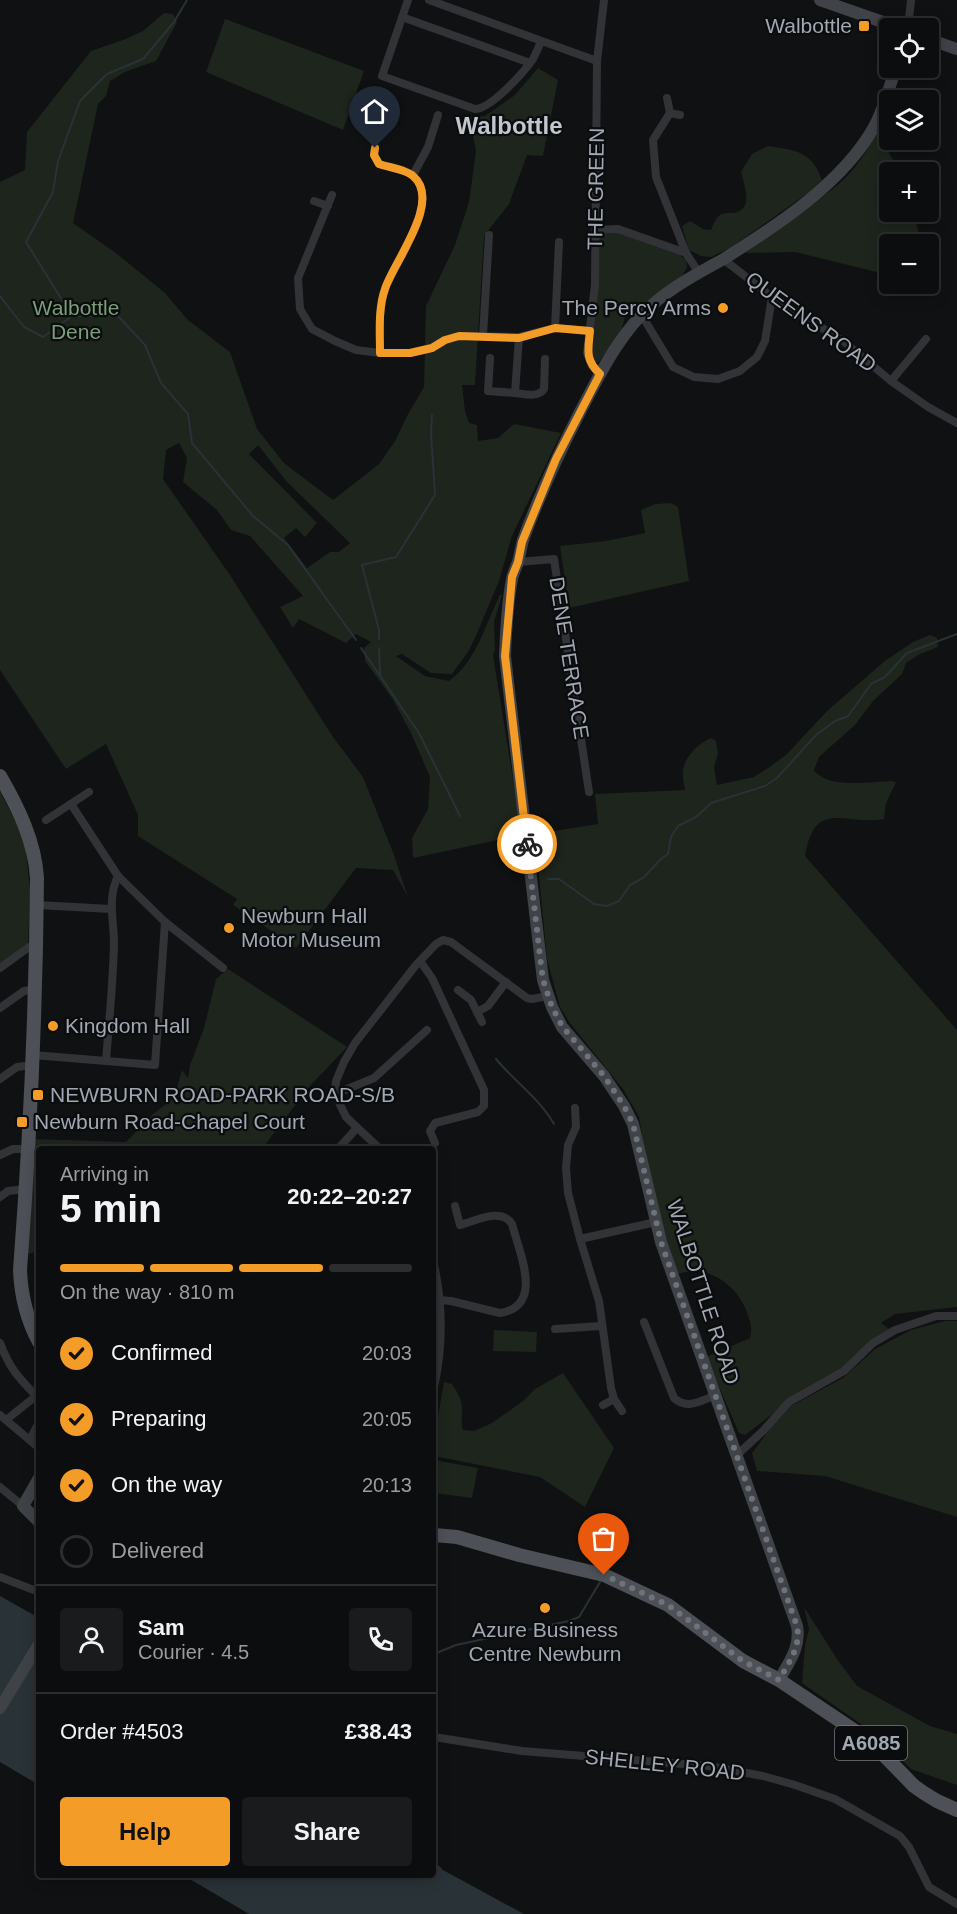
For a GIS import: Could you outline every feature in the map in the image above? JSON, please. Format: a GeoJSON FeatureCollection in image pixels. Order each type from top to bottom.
{"type":"FeatureCollection","features":[{"type":"Feature","properties":{"kind":"main road"},"geometry":{"type":"LineString","coordinates":[[0,776],[29,837],[37,878],[33,1060],[21,1282],[25,1308],[36,1335]]}},
{"type":"Feature","properties":{"kind":"main road","name":"A6085"},"geometry":{"type":"LineString","coordinates":[[436,1535],[457,1538],[604,1575],[668,1605],[743,1661],[779,1680],[875,1746],[914,1786],[937,1801],[957,1810]]}},
{"type":"Feature","properties":{"kind":"street"},"geometry":{"type":"LineString","coordinates":[[408,0],[382,76],[478,110],[504,90],[530,63],[541,41]]}},
{"type":"Feature","properties":{"kind":"street"},"geometry":{"type":"LineString","coordinates":[[429,0],[597,61]]}},
{"type":"Feature","properties":{"kind":"street","name":"THE GREEN"},"geometry":{"type":"LineString","coordinates":[[600,374],[592,366],[587,352],[595,285],[597,61],[604,0]]}},
{"type":"Feature","properties":{"kind":"street"},"geometry":{"type":"LineString","coordinates":[[820,0],[879,21]]}},
{"type":"Feature","properties":{"kind":"street"},"geometry":{"type":"LineString","coordinates":[[910,18],[911,0]]}},
{"type":"Feature","properties":{"kind":"street"},"geometry":{"type":"LineString","coordinates":[[402,17],[530,63]]}},
{"type":"Feature","properties":{"kind":"street"},"geometry":{"type":"LineString","coordinates":[[939,43],[957,49]]}},
{"type":"Feature","properties":{"kind":"street"},"geometry":{"type":"LineString","coordinates":[[772,297],[765,341],[757,357],[740,371],[718,379],[694,377],[673,367],[641,314],[675,287],[782,220],[836,175],[862,145],[874,126],[892,78]]}},
{"type":"Feature","properties":{"kind":"street"},"geometry":{"type":"LineString","coordinates":[[666,98],[675,114],[653,140],[656,177],[686,253],[699,273]]}},
{"type":"Feature","properties":{"kind":"street"},"geometry":{"type":"LineString","coordinates":[[413,175],[428,147],[438,115]]}},
{"type":"Feature","properties":{"kind":"street"},"geometry":{"type":"LineString","coordinates":[[375,148],[374,155],[379,164],[413,175],[422,192],[421,208],[413,236],[394,268],[381,304],[380,353]]}},
{"type":"Feature","properties":{"kind":"street"},"geometry":{"type":"LineString","coordinates":[[332,195],[298,278],[300,309],[312,329],[356,350],[380,353],[410,353],[432,348],[445,340],[459,336],[519,338],[555,328],[590,331]]}},
{"type":"Feature","properties":{"kind":"street"},"geometry":{"type":"LineString","coordinates":[[314,201],[328,206]]}},
{"type":"Feature","properties":{"kind":"street"},"geometry":{"type":"LineString","coordinates":[[596,230],[618,229],[686,253]]}},
{"type":"Feature","properties":{"kind":"street"},"geometry":{"type":"LineString","coordinates":[[483,336],[489,235]]}},
{"type":"Feature","properties":{"kind":"street"},"geometry":{"type":"LineString","coordinates":[[555,328],[559,242]]}},
{"type":"Feature","properties":{"kind":"street","name":"QUEENS ROAD"},"geometry":{"type":"LineString","coordinates":[[723,259],[772,297],[843,341],[891,381],[957,423]]}},
{"type":"Feature","properties":{"kind":"street","name":"WALBOTTLE ROAD"},"geometry":{"type":"LineString","coordinates":[[641,314],[621,340],[600,374],[556,459],[522,542],[512,577],[505,656],[541,965],[548,996],[562,1026],[604,1076],[629,1116],[661,1242],[738,1454],[746,1484],[799,1634],[796,1651],[779,1680]]}},
{"type":"Feature","properties":{"kind":"street"},"geometry":{"type":"LineString","coordinates":[[515,393],[519,338]]}},
{"type":"Feature","properties":{"kind":"street"},"geometry":{"type":"LineString","coordinates":[[891,381],[926,339]]}},
{"type":"Feature","properties":{"kind":"street"},"geometry":{"type":"LineString","coordinates":[[490,358],[488,391],[538,395],[544,389],[547,362]]}},
{"type":"Feature","properties":{"kind":"street","name":"DENE TERRACE"},"geometry":{"type":"LineString","coordinates":[[518,562],[554,559],[589,792]]}},
{"type":"Feature","properties":{"kind":"street"},"geometry":{"type":"LineString","coordinates":[[46,820],[89,792]]}},
{"type":"Feature","properties":{"kind":"street"},"geometry":{"type":"LineString","coordinates":[[71,804],[118,876],[165,922],[224,968]]}},
{"type":"Feature","properties":{"kind":"street"},"geometry":{"type":"LineString","coordinates":[[106,1061],[114,943],[112,891],[118,876]]}},
{"type":"Feature","properties":{"kind":"street"},"geometry":{"type":"LineString","coordinates":[[37,905],[111,909]]}},
{"type":"Feature","properties":{"kind":"street"},"geometry":{"type":"LineString","coordinates":[[0,1079],[17,1067],[33,1060],[106,1061],[155,1065],[165,922]]}},
{"type":"Feature","properties":{"kind":"street"},"geometry":{"type":"LineString","coordinates":[[376,1146],[346,1117],[337,1102],[336,1082],[344,1062],[356,1043],[436,944],[443,940],[451,942],[527,998],[548,996]]}},
{"type":"Feature","properties":{"kind":"street"},"geometry":{"type":"LineString","coordinates":[[0,968],[29,947],[37,944]]}},
{"type":"Feature","properties":{"kind":"street"},"geometry":{"type":"LineString","coordinates":[[420,961],[432,978],[484,1090],[484,1106],[478,1112],[435,1123],[430,1131],[435,1143]]}},
{"type":"Feature","properties":{"kind":"street"},"geometry":{"type":"LineString","coordinates":[[477,1012],[488,1006],[506,982]]}},
{"type":"Feature","properties":{"kind":"street"},"geometry":{"type":"LineString","coordinates":[[0,1008],[24,991],[35,989]]}},
{"type":"Feature","properties":{"kind":"street"},"geometry":{"type":"LineString","coordinates":[[458,990],[471,1000],[482,1022]]}},
{"type":"Feature","properties":{"kind":"street"},"geometry":{"type":"LineString","coordinates":[[335,1094],[374,1078],[427,1029]]}},
{"type":"Feature","properties":{"kind":"street"},"geometry":{"type":"LineString","coordinates":[[575,1108],[576,1127],[568,1145],[566,1168],[568,1193],[599,1301],[611,1388],[614,1399],[622,1411]]}},
{"type":"Feature","properties":{"kind":"street"},"geometry":{"type":"LineString","coordinates":[[341,1146],[356,1129]]}},
{"type":"Feature","properties":{"kind":"street"},"geometry":{"type":"LineString","coordinates":[[0,1155],[13,1149],[29,1149]]}},
{"type":"Feature","properties":{"kind":"street"},"geometry":{"type":"LineString","coordinates":[[0,1197],[8,1191],[26,1189]]}},
{"type":"Feature","properties":{"kind":"street"},"geometry":{"type":"LineString","coordinates":[[439,1300],[500,1313],[507,1312],[519,1305],[527,1287],[512,1224],[508,1218],[497,1215],[460,1225],[455,1206]]}},
{"type":"Feature","properties":{"kind":"street"},"geometry":{"type":"LineString","coordinates":[[580,1239],[656,1222]]}},
{"type":"Feature","properties":{"kind":"street"},"geometry":{"type":"LineString","coordinates":[[436,1279],[440,1347],[436,1374]]}},
{"type":"Feature","properties":{"kind":"street"},"geometry":{"type":"LineString","coordinates":[[738,1454],[763,1431],[789,1401],[844,1371],[873,1342],[894,1330],[936,1316],[957,1316]]}},
{"type":"Feature","properties":{"kind":"street"},"geometry":{"type":"LineString","coordinates":[[644,1322],[674,1398],[679,1403],[688,1405],[716,1395]]}},
{"type":"Feature","properties":{"kind":"street"},"geometry":{"type":"LineString","coordinates":[[555,1329],[601,1326]]}},
{"type":"Feature","properties":{"kind":"street"},"geometry":{"type":"LineString","coordinates":[[0,1343],[5,1357],[18,1378],[36,1396]]}},
{"type":"Feature","properties":{"kind":"street"},"geometry":{"type":"LineString","coordinates":[[36,1399],[3,1418],[36,1445]]}},
{"type":"Feature","properties":{"kind":"street"},"geometry":{"type":"LineString","coordinates":[[603,1405],[614,1399]]}},
{"type":"Feature","properties":{"kind":"street"},"geometry":{"type":"LineString","coordinates":[[30,1440],[36,1428]]}},
{"type":"Feature","properties":{"kind":"street"},"geometry":{"type":"LineString","coordinates":[[23,1506],[36,1483]]}},
{"type":"Feature","properties":{"kind":"street"},"geometry":{"type":"LineString","coordinates":[[0,1486],[36,1519]]}},
{"type":"Feature","properties":{"kind":"street"},"geometry":{"type":"LineString","coordinates":[[0,1577],[36,1592]]}},
{"type":"Feature","properties":{"kind":"street"},"geometry":{"type":"LineString","coordinates":[[0,1708],[36,1649]]}},
{"type":"Feature","properties":{"kind":"street","name":"SHELLEY ROAD"},"geometry":{"type":"LineString","coordinates":[[436,1737],[522,1750],[708,1766],[763,1776],[795,1785],[835,1799],[900,1836],[909,1846],[929,1887],[957,1904]]}},
{"type":"Feature","properties":{"kind":"green space","name":"Walbottle Dene"},"geometry":{"type":"Polygon","coordinates":[[[164,13],[173,14],[177,22],[156,61],[125,72],[110,81],[106,96],[98,104],[73,223],[116,253],[165,293],[188,320],[230,352],[257,429],[284,463],[333,500],[379,464],[395,441],[424,387],[426,306],[455,245],[469,202],[476,151],[469,117],[485,116],[515,95],[538,68],[558,80],[543,156],[527,155],[509,204],[484,236],[475,385],[462,385],[465,411],[469,423],[477,425],[478,441],[498,438],[514,424],[561,433],[512,536],[499,581],[475,638],[452,674],[431,673],[402,654],[396,656],[425,676],[449,681],[473,653],[502,595],[494,622],[495,650],[493,655],[522,835],[413,858],[412,838],[428,809],[430,777],[411,733],[392,698],[365,661],[364,648],[371,642],[356,634],[346,643],[299,619],[293,628],[280,607],[303,596],[250,536],[231,530],[217,510],[183,482],[187,458],[179,443],[166,450],[163,479],[230,575],[333,737],[363,777],[408,897],[393,870],[356,868],[296,948],[233,905],[237,899],[138,836],[138,815],[106,744],[66,769],[0,670],[0,182],[25,170],[27,132],[91,51],[143,31],[164,13]],[[258,445],[249,454],[317,523],[305,537],[296,528],[284,538],[307,568],[330,552],[339,552],[350,543],[287,482],[258,445]]]}},
{"type":"Feature","properties":{"kind":"green space"},"geometry":{"type":"Polygon","coordinates":[[[225,19],[364,71],[343,130],[206,72],[225,19]]]}},
{"type":"Feature","properties":{"kind":"green space"},"geometry":{"type":"Polygon","coordinates":[[[879,127],[879,150],[887,150],[894,162],[879,162],[879,222],[916,222],[919,234],[879,234],[879,273],[795,252],[745,253],[842,181],[862,158],[879,127]]]}},
{"type":"Feature","properties":{"kind":"green space"},"geometry":{"type":"Polygon","coordinates":[[[768,146],[794,151],[808,158],[818,170],[822,180],[808,193],[730,248],[711,257],[701,256],[689,250],[682,226],[690,221],[703,229],[711,230],[720,215],[735,213],[742,209],[746,195],[741,172],[752,154],[768,146]]]}},
{"type":"Feature","properties":{"kind":"green space"},"geometry":{"type":"Polygon","coordinates":[[[619,233],[680,255],[686,260],[687,267],[682,276],[625,317],[620,335],[598,363],[593,361],[591,350],[598,238],[601,234],[619,233]]]}},
{"type":"Feature","properties":{"kind":"green space"},"geometry":{"type":"Polygon","coordinates":[[[671,503],[678,507],[689,581],[569,608],[560,546],[606,541],[645,533],[641,510],[655,504],[671,503]]]}},
{"type":"Feature","properties":{"kind":"green space"},"geometry":{"type":"Polygon","coordinates":[[[930,635],[937,638],[938,647],[906,663],[902,674],[873,701],[855,725],[819,757],[814,770],[820,776],[839,782],[896,782],[886,803],[884,819],[834,818],[824,820],[816,826],[805,856],[957,1030],[957,1307],[895,1314],[881,1323],[889,1329],[871,1340],[843,1367],[745,1435],[739,1433],[706,1357],[750,1338],[749,1317],[738,1296],[726,1283],[703,1272],[676,1274],[654,1204],[639,1117],[623,1089],[569,1022],[560,1007],[547,959],[535,834],[598,824],[595,794],[685,790],[684,765],[697,747],[711,738],[716,741],[718,754],[714,767],[717,785],[754,777],[787,754],[827,711],[886,660],[913,642],[930,635]]]}},
{"type":"Feature","properties":{"kind":"green space"},"geometry":{"type":"Polygon","coordinates":[[[0,791],[25,841],[30,890],[28,944],[0,964],[0,791]]]}},
{"type":"Feature","properties":{"kind":"green space"},"geometry":{"type":"Polygon","coordinates":[[[228,969],[347,1047],[309,1087],[264,1146],[36,1146],[36,1252],[24,1255],[33,1139],[126,1142],[153,1114],[174,1098],[182,1070],[188,1078],[216,979],[228,969]]]}},
{"type":"Feature","properties":{"kind":"green space"},"geometry":{"type":"Polygon","coordinates":[[[945,1321],[957,1321],[957,1517],[825,1476],[757,1471],[752,1453],[791,1406],[843,1378],[875,1349],[911,1330],[945,1321]]]}},
{"type":"Feature","properties":{"kind":"green space"},"geometry":{"type":"Polygon","coordinates":[[[494,1330],[537,1332],[536,1352],[493,1351],[494,1330]]]}},
{"type":"Feature","properties":{"kind":"green space"},"geometry":{"type":"Polygon","coordinates":[[[563,1373],[614,1448],[585,1507],[540,1477],[436,1456],[436,1428],[444,1382],[452,1384],[459,1397],[462,1406],[463,1430],[474,1431],[492,1423],[523,1401],[535,1389],[563,1373]]]}},
{"type":"Feature","properties":{"kind":"green space"},"geometry":{"type":"Polygon","coordinates":[[[436,1460],[478,1468],[472,1498],[436,1493],[436,1460]]]}},
{"type":"Feature","properties":{"kind":"green space"},"geometry":{"type":"Polygon","coordinates":[[[804,1607],[857,1686],[930,1726],[957,1734],[957,1785],[911,1769],[881,1738],[802,1683],[805,1645],[809,1629],[804,1607]]]}},
{"type":"Feature","properties":{"kind":"shaded area"},"geometry":{"type":"Polygon","coordinates":[[[0,1596],[36,1616],[36,1783],[0,1762],[0,1596]]]}},
{"type":"Feature","properties":{"kind":"shaded area"},"geometry":{"type":"Polygon","coordinates":[[[436,1863],[443,1870],[524,1914],[249,1914],[188,1878],[436,1878],[436,1863]]]}},
{"type":"Feature","properties":{"kind":"waterway"},"geometry":{"type":"LineString","coordinates":[[72,316],[26,242],[53,192],[58,161],[80,101],[107,74],[143,59],[174,22],[187,0]]}},
{"type":"Feature","properties":{"kind":"waterway"},"geometry":{"type":"LineString","coordinates":[[0,296],[24,327],[43,337],[72,316],[118,316],[145,345],[161,383],[188,414],[192,443],[253,516],[288,545],[356,640]]}},
{"type":"Feature","properties":{"kind":"waterway"},"geometry":{"type":"LineString","coordinates":[[379,639],[379,630],[362,565],[396,557],[435,495],[432,415]]}},
{"type":"Feature","properties":{"kind":"waterway"},"geometry":{"type":"LineString","coordinates":[[548,879],[559,879],[594,904],[607,906],[619,901],[630,885],[643,878],[668,854],[671,837],[678,826],[696,817],[711,803],[765,786],[777,778],[816,735],[835,721],[848,716],[871,684],[885,677],[907,653],[957,634]]}},
{"type":"Feature","properties":{"kind":"waterway"},"geometry":{"type":"LineString","coordinates":[[361,648],[419,733],[460,816]]}},
{"type":"Feature","properties":{"kind":"waterway"},"geometry":{"type":"LineString","coordinates":[[379,648],[380,675]]}},
{"type":"Feature","properties":{"kind":"waterway"},"geometry":{"type":"LineString","coordinates":[[496,1059],[534,1098],[554,1124]]}},
{"type":"Feature","properties":{"kind":"waterway"},"geometry":{"type":"LineString","coordinates":[[436,1653],[456,1645],[579,1617],[600,1582]]}},
{"type":"Feature","properties":{"kind":"way so far"},"geometry":{"type":"LineString","coordinates":[[527,844],[543,980],[552,1007],[562,1026],[580,1050],[604,1076],[633,1124],[661,1242],[738,1454],[746,1484],[797,1626],[799,1634],[796,1651],[779,1680],[743,1661],[668,1605],[604,1575]]}},
{"type":"Feature","properties":{"kind":"place","name":"Walbottle"},"geometry":{"type":"Point","coordinates":[864,26]}},
{"type":"Feature","properties":{"kind":"place","name":"The Percy Arms"},"geometry":{"type":"Point","coordinates":[723,308]}},
{"type":"Feature","properties":{"kind":"place","name":"Newburn Hall Motor Museum"},"geometry":{"type":"Point","coordinates":[229,928]}},
{"type":"Feature","properties":{"kind":"place","name":"Kingdom Hall"},"geometry":{"type":"Point","coordinates":[53,1026]}},
{"type":"Feature","properties":{"kind":"place","name":"NEWBURN ROAD-PARK ROAD-S/B"},"geometry":{"type":"Point","coordinates":[38,1095]}},
{"type":"Feature","properties":{"kind":"place","name":"Newburn Road-Chapel Court"},"geometry":{"type":"Point","coordinates":[22,1122]}},
{"type":"Feature","properties":{"kind":"place","name":"Azure Business Centre Newburn"},"geometry":{"type":"Point","coordinates":[545,1608]}},
{"type":"Feature","properties":{"kind":"district","name":"Walbottle"},"geometry":{"type":"Point","coordinates":[509,126]}},
{"type":"Feature","properties":{"kind":"route"},"geometry":{"type":"LineString","coordinates":[[375,148],[374,155],[379,164],[413,175],[422,192],[421,208],[413,236],[394,268],[381,304],[380,353],[410,353],[432,348],[445,340],[459,336],[519,338],[555,328],[590,331],[587,352],[592,366],[600,374],[556,459],[522,542],[512,577],[505,656],[527,844]]}}]}
